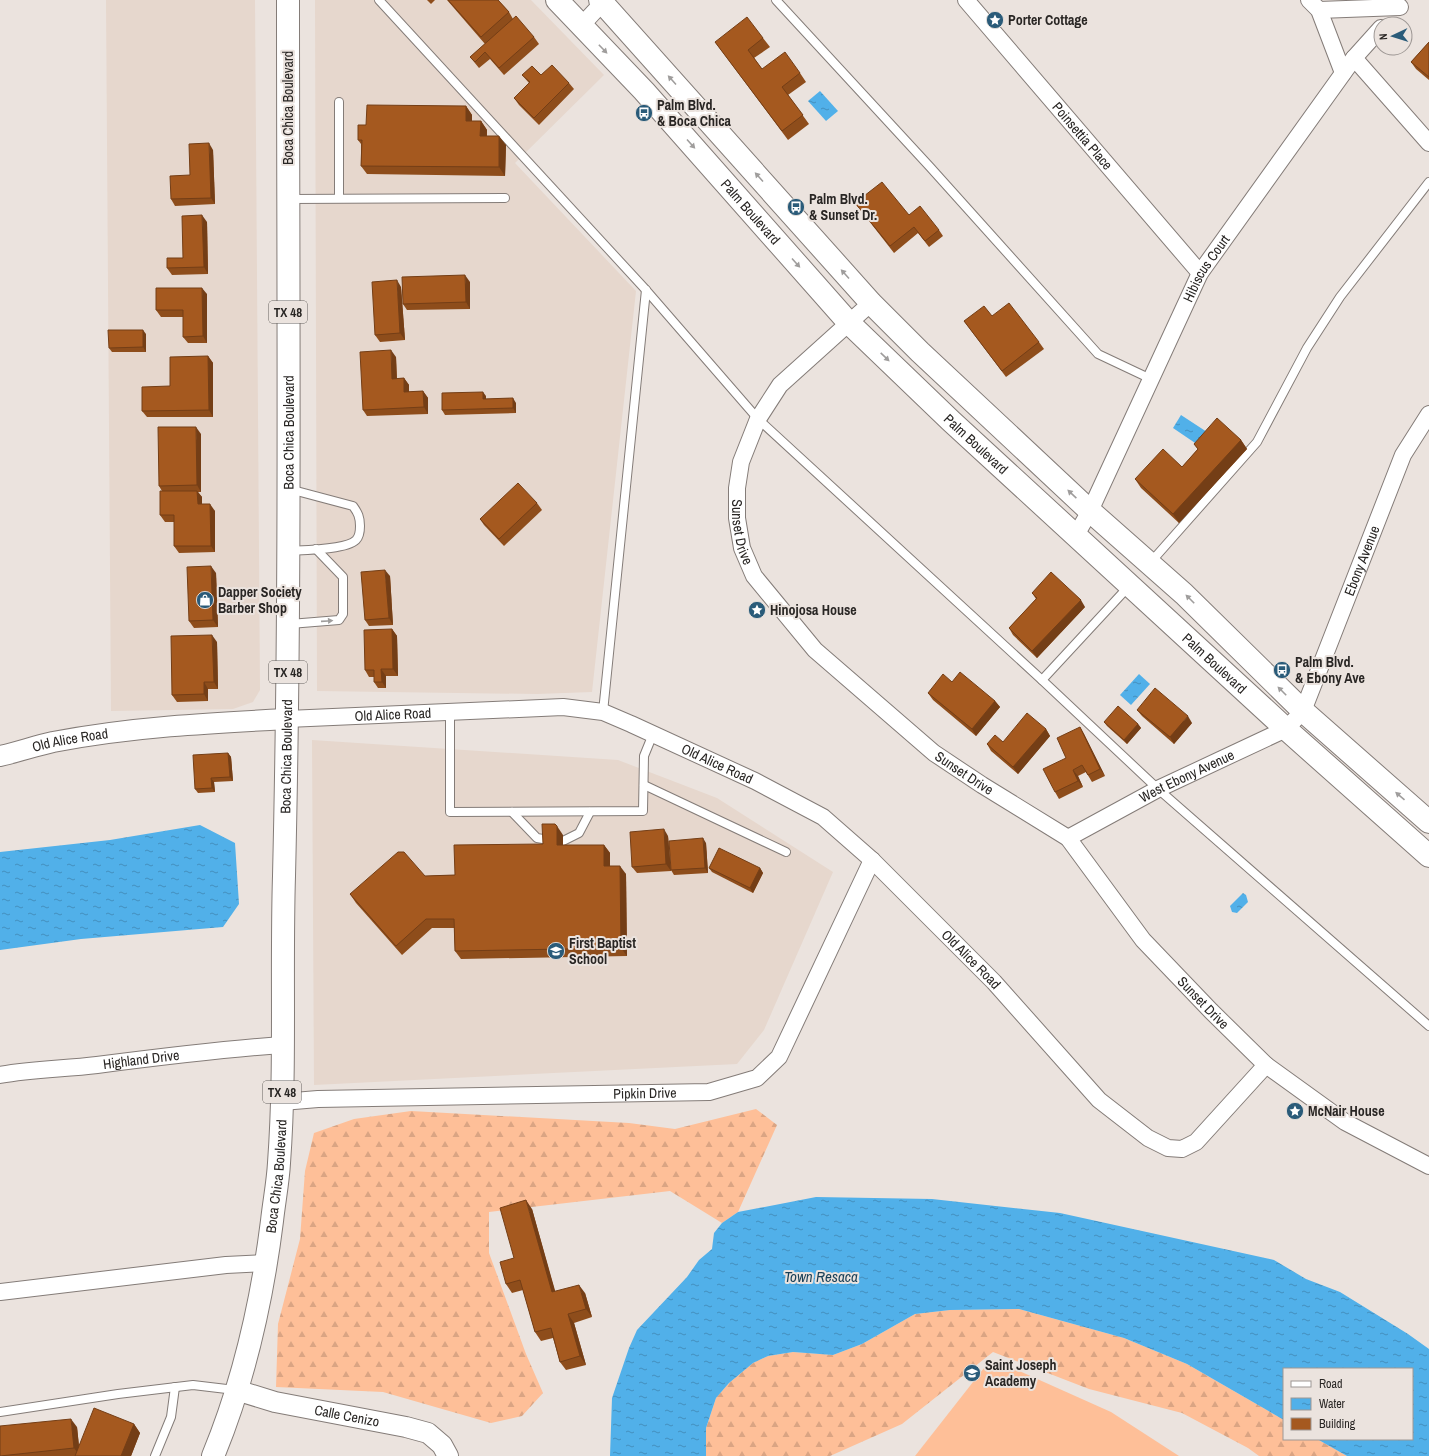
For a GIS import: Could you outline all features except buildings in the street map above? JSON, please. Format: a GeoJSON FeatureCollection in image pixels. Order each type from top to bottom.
{"type":"FeatureCollection","features":[{"type":"Feature","properties":{"kind":"main road","name":"Boca Chica Boulevard"},"geometry":{"type":"LineString","coordinates":[[213,1456],[236,1390],[257,1314],[267,1263],[279,1165],[283,1045],[283,897],[288,624],[288,0]]}},
{"type":"Feature","properties":{"kind":"main road","name":"Palm Boulevard"},"geometry":{"type":"LineString","coordinates":[[557,0],[644,91],[849,323],[951,421],[1286,729],[1429,856]]}},
{"type":"Feature","properties":{"kind":"main road","name":"Palm Boulevard"},"geometry":{"type":"LineString","coordinates":[[603,1],[871,303],[920,352],[1090,511],[1184,594],[1303,711],[1429,822]]}},
{"type":"Feature","properties":{"kind":"street","name":"Poinsettia Place"},"geometry":{"type":"LineString","coordinates":[[966,0],[1200,273]]}},
{"type":"Feature","properties":{"kind":"street"},"geometry":{"type":"LineString","coordinates":[[581,26],[603,1]]}},
{"type":"Feature","properties":{"kind":"street"},"geometry":{"type":"LineString","coordinates":[[1343,73],[1314,5],[1403,4]]}},
{"type":"Feature","properties":{"kind":"street"},"geometry":{"type":"LineString","coordinates":[[1392,16],[1403,4]]}},
{"type":"Feature","properties":{"kind":"street","name":"Hibiscus Court"},"geometry":{"type":"LineString","coordinates":[[1076,535],[1090,511],[1200,273],[1343,73],[1373,37]]}},
{"type":"Feature","properties":{"kind":"street"},"geometry":{"type":"LineString","coordinates":[[1354,58],[1429,143]]}},
{"type":"Feature","properties":{"kind":"street","name":"Sunset Drive"},"geometry":{"type":"LineString","coordinates":[[871,303],[780,385],[758,419],[741,462],[737,488],[737,518],[742,548],[754,576],[815,650],[934,753],[982,785],[1068,838],[1143,940],[1211,1012],[1266,1065],[1345,1122],[1429,1166]]}},
{"type":"Feature","properties":{"kind":"street","name":"Ebony Avenue"},"geometry":{"type":"LineString","coordinates":[[1303,711],[1342,607],[1403,455],[1429,414]]}},
{"type":"Feature","properties":{"kind":"street","name":"Old Alice Road"},"geometry":{"type":"LineString","coordinates":[[0,756],[52,742],[135,730],[195,724],[563,707],[603,712],[755,781],[823,817],[872,860],[994,982],[1100,1100],[1148,1138],[1168,1148],[1182,1149],[1196,1142],[1266,1065]]}},
{"type":"Feature","properties":{"kind":"street","name":"West Ebony Avenue"},"geometry":{"type":"LineString","coordinates":[[1068,838],[1158,789],[1286,729],[1303,711]]}},
{"type":"Feature","properties":{"kind":"street","name":"Pipkin Drive"},"geometry":{"type":"LineString","coordinates":[[282,1102],[318,1099],[709,1092],[757,1078],[779,1057],[872,860]]}},
{"type":"Feature","properties":{"kind":"street","name":"Highland Drive"},"geometry":{"type":"LineString","coordinates":[[0,1075],[27,1070],[74,1068],[244,1047],[283,1045]]}},
{"type":"Feature","properties":{"kind":"street"},"geometry":{"type":"LineString","coordinates":[[0,1292],[226,1265],[267,1263]]}},
{"type":"Feature","properties":{"kind":"street","name":"Calle Cenizo"},"geometry":{"type":"LineString","coordinates":[[236,1390],[275,1402],[406,1427],[428,1433],[442,1445],[448,1456]]}},
{"type":"Feature","properties":{"kind":"lane"},"geometry":{"type":"LineString","coordinates":[[379,0],[646,290],[758,419],[1042,680],[1158,789],[1429,1026]]}},
{"type":"Feature","properties":{"kind":"lane"},"geometry":{"type":"LineString","coordinates":[[776,0],[930,167],[1098,354],[1151,379]]}},
{"type":"Feature","properties":{"kind":"lane"},"geometry":{"type":"LineString","coordinates":[[339,102],[339,198]]}},
{"type":"Feature","properties":{"kind":"lane"},"geometry":{"type":"LineString","coordinates":[[1150,563],[1257,442],[1307,348],[1340,297],[1429,182]]}},
{"type":"Feature","properties":{"kind":"lane"},"geometry":{"type":"LineString","coordinates":[[288,199],[505,198]]}},
{"type":"Feature","properties":{"kind":"lane"},"geometry":{"type":"LineString","coordinates":[[603,712],[646,290]]}},
{"type":"Feature","properties":{"kind":"lane"},"geometry":{"type":"LineString","coordinates":[[288,489],[353,506],[358,513],[360,520],[360,531],[356,540],[345,546],[288,551]]}},
{"type":"Feature","properties":{"kind":"lane"},"geometry":{"type":"LineString","coordinates":[[288,624],[339,620],[343,614],[343,577],[316,549]]}},
{"type":"Feature","properties":{"kind":"lane"},"geometry":{"type":"LineString","coordinates":[[1042,680],[1130,585]]}},
{"type":"Feature","properties":{"kind":"lane"},"geometry":{"type":"LineString","coordinates":[[450,712],[450,812],[643,811],[644,756],[652,734]]}},
{"type":"Feature","properties":{"kind":"lane"},"geometry":{"type":"LineString","coordinates":[[644,785],[786,852]]}},
{"type":"Feature","properties":{"kind":"lane"},"geometry":{"type":"LineString","coordinates":[[512,812],[537,838],[549,840]]}},
{"type":"Feature","properties":{"kind":"lane"},"geometry":{"type":"LineString","coordinates":[[563,841],[578,833],[590,812]]}},
{"type":"Feature","properties":{"kind":"lane"},"geometry":{"type":"LineString","coordinates":[[0,1412],[118,1394],[193,1385],[236,1390]]}},
{"type":"Feature","properties":{"kind":"lane"},"geometry":{"type":"LineString","coordinates":[[155,1456],[171,1417],[175,1387]]}},
{"type":"Feature","properties":{"kind":"shaded area"},"geometry":{"type":"Polygon","coordinates":[[[106,0],[255,0],[260,690],[253,702],[233,709],[111,711],[106,0]]]}},
{"type":"Feature","properties":{"kind":"shaded area"},"geometry":{"type":"Polygon","coordinates":[[[315,0],[531,0],[604,75],[515,163],[636,291],[592,692],[537,694],[317,691],[315,0]]]}},
{"type":"Feature","properties":{"kind":"shaded area","name":"First Baptist School"},"geometry":{"type":"Polygon","coordinates":[[[312,740],[618,760],[717,798],[833,872],[764,1030],[737,1064],[314,1085],[312,740]]]}},
{"type":"Feature","properties":{"kind":"green space"},"geometry":{"type":"Polygon","coordinates":[[[756,1109],[777,1125],[738,1212],[722,1223],[670,1191],[489,1212],[489,1253],[526,1354],[543,1393],[522,1416],[491,1423],[383,1392],[276,1387],[278,1324],[300,1239],[305,1171],[314,1133],[354,1119],[411,1111],[629,1123],[675,1129],[756,1109]]]}},
{"type":"Feature","properties":{"kind":"green space","name":"Saint Joseph Academy"},"geometry":{"type":"Polygon","coordinates":[[[1019,1309],[1124,1338],[1187,1364],[1283,1419],[1283,1440],[1319,1440],[1347,1456],[1259,1456],[1248,1448],[1182,1413],[1089,1389],[993,1352],[902,1424],[830,1456],[706,1456],[706,1428],[716,1398],[729,1383],[753,1363],[768,1356],[793,1352],[833,1355],[862,1344],[915,1314],[950,1310],[1019,1309]]]}},
{"type":"Feature","properties":{"kind":"green space"},"geometry":{"type":"Polygon","coordinates":[[[1008,1366],[1111,1412],[1179,1456],[915,1456],[984,1368],[1008,1366]]]}},
{"type":"Feature","properties":{"kind":"water"},"geometry":{"type":"Polygon","coordinates":[[[820,91],[838,111],[826,121],[808,101],[820,91]]]}},
{"type":"Feature","properties":{"kind":"water"},"geometry":{"type":"Polygon","coordinates":[[[1181,415],[1207,432],[1201,447],[1173,428],[1181,415]]]}},
{"type":"Feature","properties":{"kind":"water"},"geometry":{"type":"Polygon","coordinates":[[[1139,674],[1150,684],[1131,705],[1120,695],[1139,674]]]}},
{"type":"Feature","properties":{"kind":"water"},"geometry":{"type":"Polygon","coordinates":[[[200,825],[235,843],[239,904],[223,927],[81,939],[0,950],[0,852],[110,840],[200,825]]]}},
{"type":"Feature","properties":{"kind":"water"},"geometry":{"type":"Polygon","coordinates":[[[1243,893],[1246,895],[1248,902],[1237,913],[1232,912],[1230,906],[1243,893]]]}},
{"type":"Feature","properties":{"kind":"water","name":"Town Resaca"},"geometry":{"type":"Polygon","coordinates":[[[816,1197],[932,1199],[1060,1213],[1274,1260],[1306,1279],[1340,1292],[1408,1334],[1429,1349],[1429,1456],[1347,1456],[1319,1440],[1413,1440],[1413,1368],[1283,1368],[1283,1419],[1187,1364],[1124,1338],[1019,1309],[950,1310],[915,1314],[862,1344],[833,1355],[793,1352],[768,1356],[753,1363],[729,1383],[716,1398],[706,1428],[706,1456],[610,1456],[612,1398],[629,1348],[637,1330],[687,1277],[699,1260],[712,1249],[714,1233],[722,1223],[738,1212],[816,1197]]]}},
{"type":"Feature","properties":{"kind":"place","name":"Porter Cottage"},"geometry":{"type":"Point","coordinates":[995,20]}},
{"type":"Feature","properties":{"kind":"place","name":"Palm Blvd. & Boca Chica"},"geometry":{"type":"Point","coordinates":[644,113]}},
{"type":"Feature","properties":{"kind":"place","name":"Palm Blvd. & Sunset Dr."},"geometry":{"type":"Point","coordinates":[796,207]}},
{"type":"Feature","properties":{"kind":"place","name":"Dapper Society Barber Shop"},"geometry":{"type":"Point","coordinates":[205,600]}},
{"type":"Feature","properties":{"kind":"place","name":"Hinojosa House"},"geometry":{"type":"Point","coordinates":[757,610]}},
{"type":"Feature","properties":{"kind":"place","name":"Palm Blvd. & Ebony Ave"},"geometry":{"type":"Point","coordinates":[1282,670]}},
{"type":"Feature","properties":{"kind":"place","name":"First Baptist School"},"geometry":{"type":"Point","coordinates":[556,951]}},
{"type":"Feature","properties":{"kind":"place","name":"McNair House"},"geometry":{"type":"Point","coordinates":[1295,1111]}},
{"type":"Feature","properties":{"kind":"place","name":"Saint Joseph Academy"},"geometry":{"type":"Point","coordinates":[972,1373]}}]}
